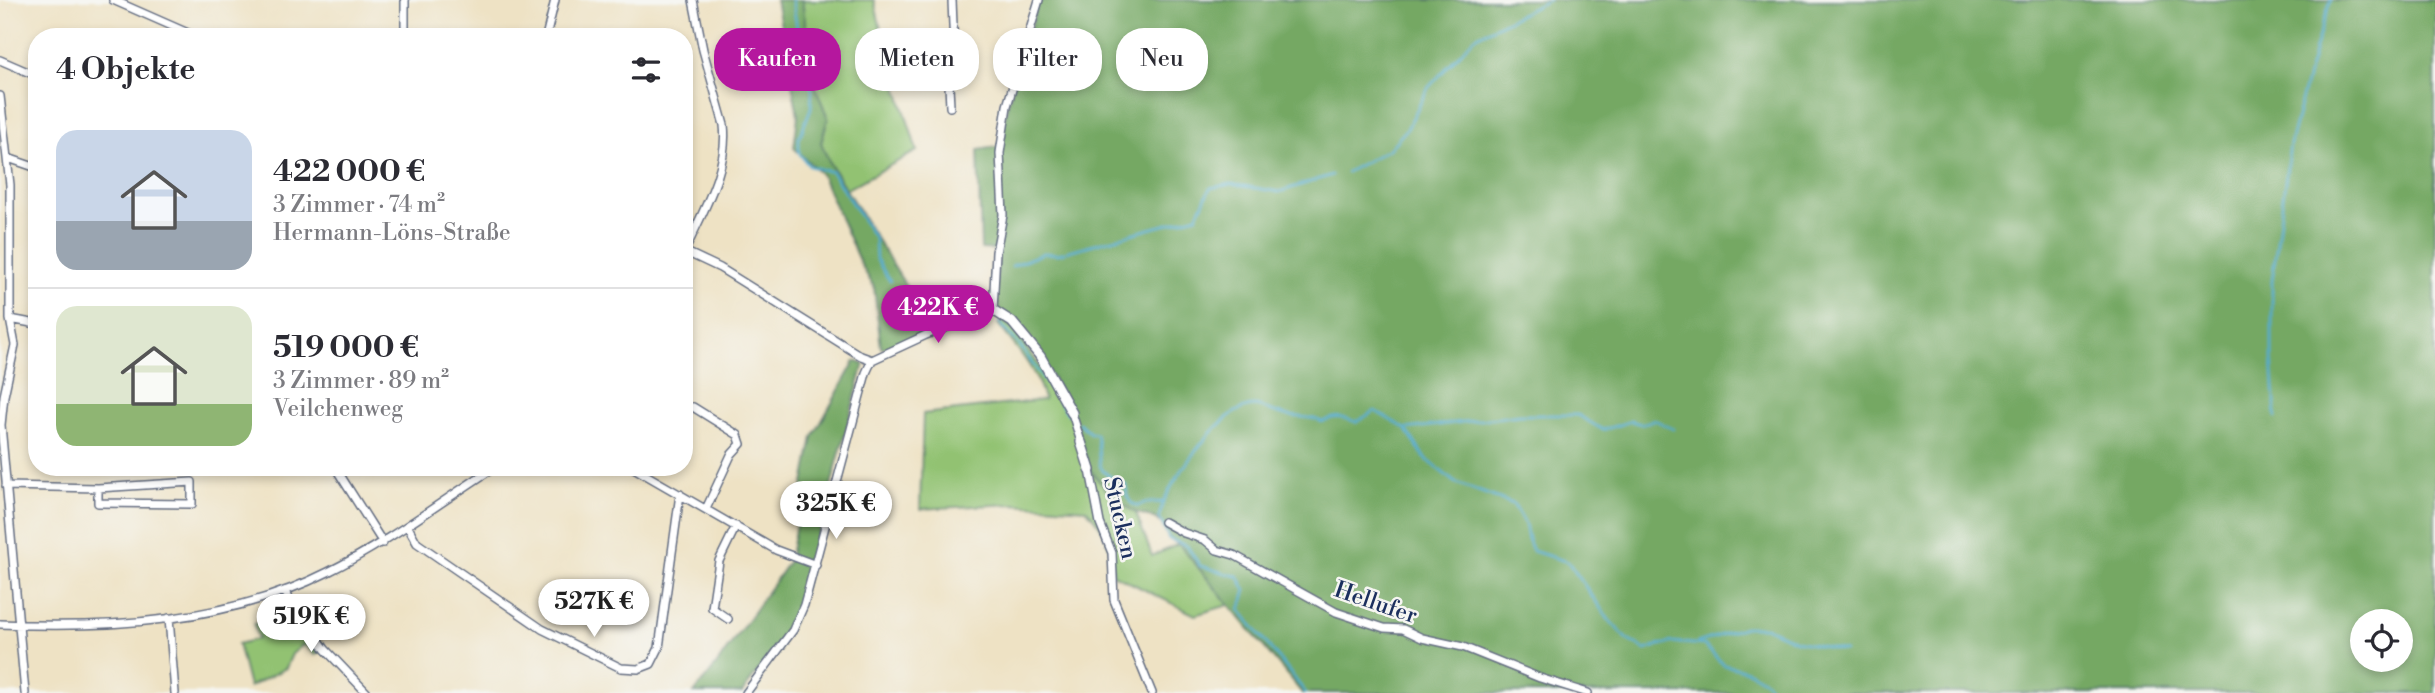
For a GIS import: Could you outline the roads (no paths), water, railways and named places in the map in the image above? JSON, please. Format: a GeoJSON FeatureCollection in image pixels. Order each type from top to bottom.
{"type":"FeatureCollection","features":[{"type":"Feature","properties":{"kind":"street"},"geometry":{"type":"LineString","coordinates":[[113,0],[177,28]]}},
{"type":"Feature","properties":{"kind":"street"},"geometry":{"type":"LineString","coordinates":[[405,0],[405,28]]}},
{"type":"Feature","properties":{"kind":"street"},"geometry":{"type":"LineString","coordinates":[[548,28],[555,0]]}},
{"type":"Feature","properties":{"kind":"street"},"geometry":{"type":"LineString","coordinates":[[693,230],[718,173],[725,137],[703,50],[694,0]]}},
{"type":"Feature","properties":{"kind":"street"},"geometry":{"type":"LineString","coordinates":[[950,107],[949,85],[955,76],[952,0]]}},
{"type":"Feature","properties":{"kind":"street"},"geometry":{"type":"LineString","coordinates":[[993,310],[996,252],[1003,215],[1000,152],[1005,118],[1039,0]]}},
{"type":"Feature","properties":{"kind":"street"},"geometry":{"type":"LineString","coordinates":[[0,60],[28,72]]}},
{"type":"Feature","properties":{"kind":"street"},"geometry":{"type":"LineString","coordinates":[[0,96],[10,185],[10,319],[15,345],[1,425],[26,693]]}},
{"type":"Feature","properties":{"kind":"street"},"geometry":{"type":"LineString","coordinates":[[8,158],[28,165]]}},
{"type":"Feature","properties":{"kind":"street"},"geometry":{"type":"LineString","coordinates":[[693,255],[720,268],[861,356],[872,360]]}},
{"type":"Feature","properties":{"kind":"street"},"geometry":{"type":"LineString","coordinates":[[746,693],[793,630],[804,605],[866,373],[872,360],[926,335],[993,310]]}},
{"type":"Feature","properties":{"kind":"street"},"geometry":{"type":"LineString","coordinates":[[993,310],[1012,322],[1040,356],[1072,413],[1090,470]]}},
{"type":"Feature","properties":{"kind":"street"},"geometry":{"type":"LineString","coordinates":[[10,319],[28,322]]}},
{"type":"Feature","properties":{"kind":"street"},"geometry":{"type":"LineString","coordinates":[[693,408],[738,435],[741,444],[732,455],[706,509]]}},
{"type":"Feature","properties":{"kind":"street","name":"Stucken"},"geometry":{"type":"LineString","coordinates":[[1090,470],[1100,523],[1112,553],[1114,600],[1152,693]]}},
{"type":"Feature","properties":{"kind":"street"},"geometry":{"type":"LineString","coordinates":[[341,476],[383,543]]}},
{"type":"Feature","properties":{"kind":"street"},"geometry":{"type":"LineString","coordinates":[[0,624],[93,626],[170,618],[219,610],[284,591],[326,573],[383,543],[482,476]]}},
{"type":"Feature","properties":{"kind":"street"},"geometry":{"type":"LineString","coordinates":[[648,476],[776,550],[816,565]]}},
{"type":"Feature","properties":{"kind":"street"},"geometry":{"type":"LineString","coordinates":[[6,486],[98,488],[192,482],[192,505],[98,503],[98,488]]}},
{"type":"Feature","properties":{"kind":"street"},"geometry":{"type":"LineString","coordinates":[[408,527],[417,543],[542,629],[621,668],[638,669],[651,664],[659,648],[680,494]]}},
{"type":"Feature","properties":{"kind":"street","name":"Hellufer"},"geometry":{"type":"LineString","coordinates":[[1164,522],[1205,540],[1217,550],[1234,555],[1336,612],[1384,628],[1403,629],[1422,638],[1463,648],[1540,678],[1588,693]]}},
{"type":"Feature","properties":{"kind":"street"},"geometry":{"type":"LineString","coordinates":[[728,619],[712,608],[719,561],[736,526]]}},
{"type":"Feature","properties":{"kind":"street"},"geometry":{"type":"LineString","coordinates":[[284,591],[325,649],[367,693]]}},
{"type":"Feature","properties":{"kind":"street"},"geometry":{"type":"LineString","coordinates":[[170,618],[175,693]]}},
{"type":"Feature","properties":{"kind":"waterway"},"geometry":{"type":"LineString","coordinates":[[792,0],[806,77],[812,90],[811,108],[799,138],[799,153],[809,166],[832,172],[875,239],[876,259],[890,281]]}},
{"type":"Feature","properties":{"kind":"waterway"},"geometry":{"type":"LineString","coordinates":[[1347,172],[1389,149],[1407,129],[1428,88],[1475,37],[1549,0]]}},
{"type":"Feature","properties":{"kind":"waterway"},"geometry":{"type":"LineString","coordinates":[[2276,417],[2272,357],[2272,281],[2290,144],[2315,48],[2331,0]]}},
{"type":"Feature","properties":{"kind":"waterway"},"geometry":{"type":"LineString","coordinates":[[1012,266],[1044,253],[1058,254],[1197,216],[1210,188],[1231,184],[1279,192],[1332,175]]}},
{"type":"Feature","properties":{"kind":"waterway"},"geometry":{"type":"LineString","coordinates":[[999,322],[1021,347],[1068,414]]}},
{"type":"Feature","properties":{"kind":"waterway"},"geometry":{"type":"LineString","coordinates":[[1163,502],[1201,444],[1227,418],[1241,409],[1257,406],[1322,422],[1331,418],[1356,422],[1375,411],[1406,429],[1424,457],[1454,482],[1513,504],[1525,524],[1533,551],[1568,562],[1609,620],[1628,640],[1645,650],[1672,642],[1704,645],[1724,665],[1748,671],[1765,681],[1774,693]]}},
{"type":"Feature","properties":{"kind":"waterway"},"geometry":{"type":"LineString","coordinates":[[1406,429],[1520,415],[1578,415],[1603,430],[1631,421],[1641,424],[1655,420],[1673,429]]}},
{"type":"Feature","properties":{"kind":"waterway"},"geometry":{"type":"LineString","coordinates":[[1079,423],[1090,433],[1096,434],[1102,470],[1126,485],[1131,503],[1138,506],[1163,502],[1159,517],[1169,539],[1187,546],[1200,566],[1238,576],[1246,590],[1240,610],[1306,693]]}},
{"type":"Feature","properties":{"kind":"waterway"},"geometry":{"type":"LineString","coordinates":[[1697,643],[1745,627],[1765,627],[1796,641],[1845,651]]}}]}
